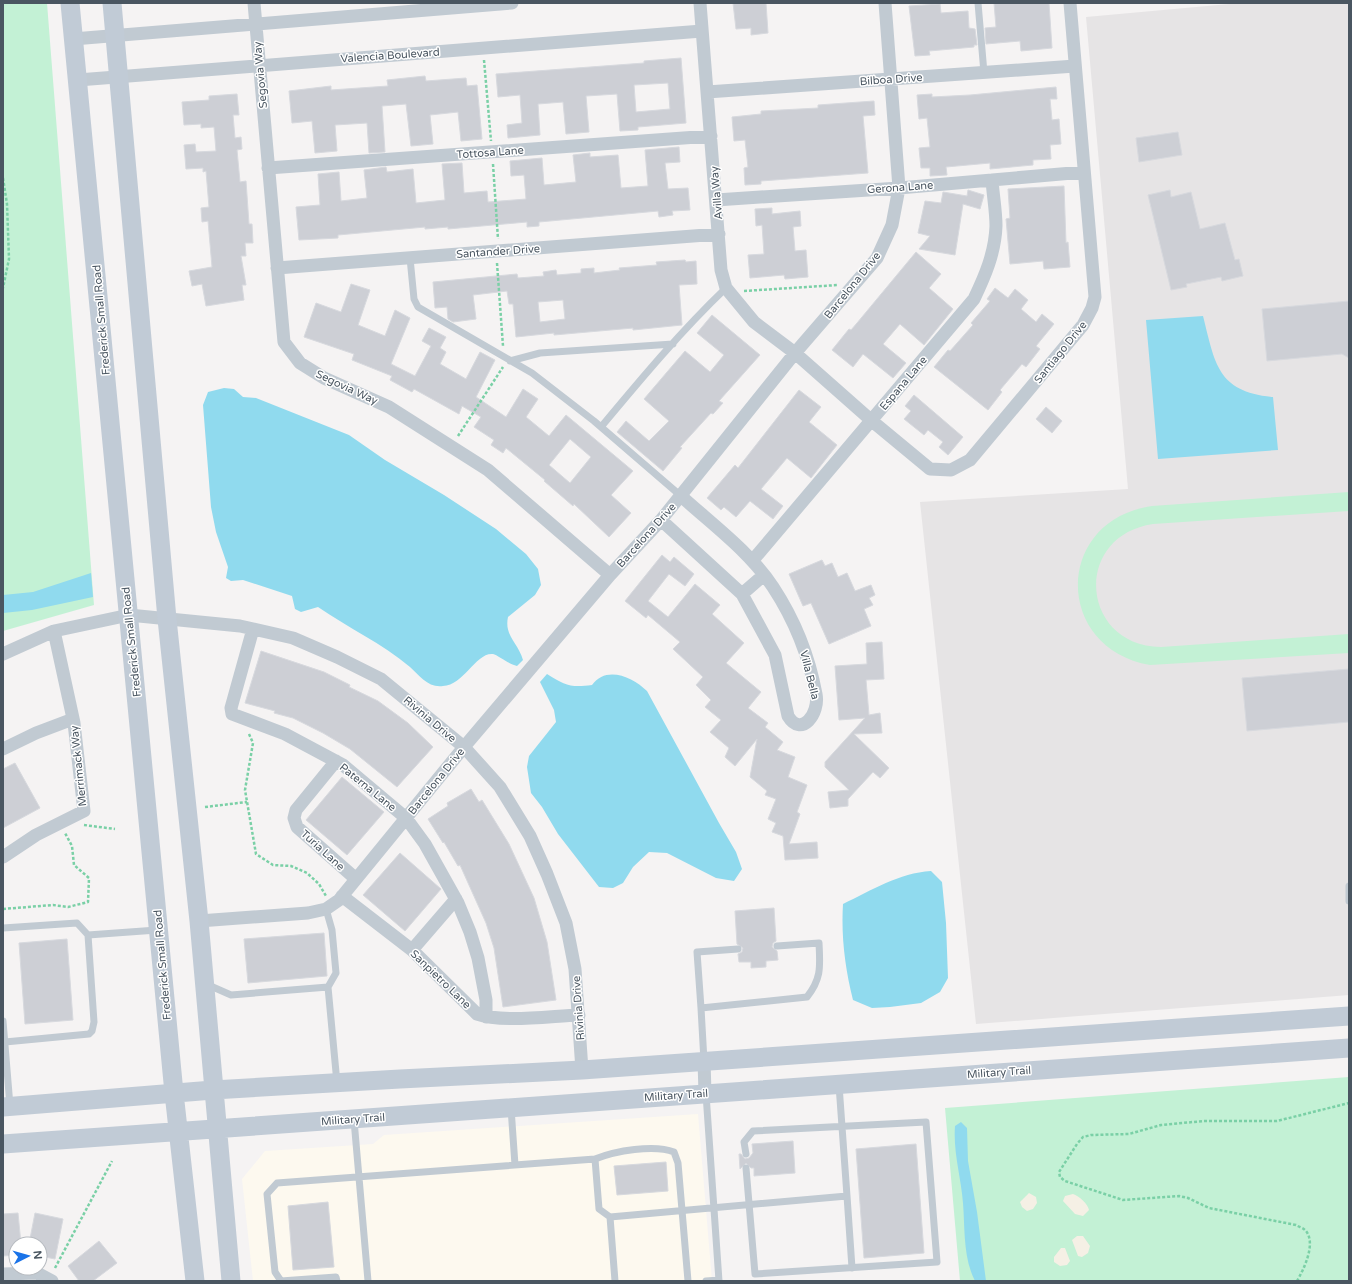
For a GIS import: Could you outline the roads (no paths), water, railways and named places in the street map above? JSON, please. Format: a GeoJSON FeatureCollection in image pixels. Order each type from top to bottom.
{"type":"FeatureCollection","features":[{"type":"Feature","properties":{"kind":"main road","name":"Frederick Small Road"},"geometry":{"type":"LineString","coordinates":[[70,3],[174,1093],[195,1281]]}},
{"type":"Feature","properties":{"kind":"main road"},"geometry":{"type":"LineString","coordinates":[[112,3],[167,619],[205,983],[213,1090],[231,1281]]}},
{"type":"Feature","properties":{"kind":"main road"},"geometry":{"type":"LineString","coordinates":[[7,1106],[213,1090],[582,1070],[1349,1016]]}},
{"type":"Feature","properties":{"kind":"main road","name":"Military Trail"},"geometry":{"type":"LineString","coordinates":[[3,1144],[1349,1048]]}},
{"type":"Feature","properties":{"kind":"street","name":"Segovia Way"},"geometry":{"type":"LineString","coordinates":[[254,3],[284,342],[300,363],[324,378],[389,407],[488,470],[610,575]]}},
{"type":"Feature","properties":{"kind":"street"},"geometry":{"type":"LineString","coordinates":[[73,39],[512,3]]}},
{"type":"Feature","properties":{"kind":"street","name":"Avilla Way"},"geometry":{"type":"LineString","coordinates":[[700,3],[721,270],[726,288],[754,322],[795,353]]}},
{"type":"Feature","properties":{"kind":"street","name":"Barcelona Drive"},"geometry":{"type":"LineString","coordinates":[[199,921],[308,913],[326,902],[342,896],[464,747],[610,575],[661,520],[795,353],[877,258],[892,225],[899,188],[885,3]]}},
{"type":"Feature","properties":{"kind":"street","name":"Santiago Drive"},"geometry":{"type":"LineString","coordinates":[[795,353],[872,421],[930,469],[951,470],[970,460],[1083,325],[1092,308],[1095,297],[1070,3]]}},
{"type":"Feature","properties":{"kind":"street","name":"Valencia Boulevard"},"geometry":{"type":"LineString","coordinates":[[78,80],[702,31]]}},
{"type":"Feature","properties":{"kind":"street","name":"Bilboa Drive"},"geometry":{"type":"LineString","coordinates":[[707,92],[1075,66]]}},
{"type":"Feature","properties":{"kind":"street","name":"Tottosa Lane"},"geometry":{"type":"LineString","coordinates":[[268,168],[711,136]]}},
{"type":"Feature","properties":{"kind":"street","name":"Gerona Lane"},"geometry":{"type":"LineString","coordinates":[[716,200],[899,188],[1084,172]]}},
{"type":"Feature","properties":{"kind":"street","name":"Espana Lane"},"geometry":{"type":"LineString","coordinates":[[753,560],[974,299],[986,274],[993,250],[996,226],[992,180]]}},
{"type":"Feature","properties":{"kind":"street","name":"Santander Drive"},"geometry":{"type":"LineString","coordinates":[[277,268],[719,234]]}},
{"type":"Feature","properties":{"kind":"street","name":"Villa Bella"},"geometry":{"type":"LineString","coordinates":[[661,520],[742,594],[775,655],[788,716],[794,722],[801,724],[806,723],[815,713],[817,706],[816,695],[809,664],[788,610],[753,560],[681,496]]}},
{"type":"Feature","properties":{"kind":"street"},"geometry":{"type":"LineString","coordinates":[[742,594],[764,575]]}},
{"type":"Feature","properties":{"kind":"street","name":"Rivinia Drive"},"geometry":{"type":"LineString","coordinates":[[3,654],[54,631],[129,615],[240,626],[293,638],[337,657],[381,679],[464,747],[500,787],[530,836],[566,923],[575,969],[582,1070]]}},
{"type":"Feature","properties":{"kind":"street","name":"Paterna Lane"},"geometry":{"type":"LineString","coordinates":[[252,629],[231,708],[232,714],[285,734],[344,765],[406,818],[426,844],[456,899],[470,932],[478,958],[486,1000],[486,1017]]}},
{"type":"Feature","properties":{"kind":"street","name":"Merrimack Way"},"geometry":{"type":"LineString","coordinates":[[3,857],[36,835],[84,811],[73,719],[54,631]]}},
{"type":"Feature","properties":{"kind":"street"},"geometry":{"type":"LineString","coordinates":[[3,749],[36,733],[73,719]]}},
{"type":"Feature","properties":{"kind":"street","name":"Turia Lane"},"geometry":{"type":"LineString","coordinates":[[336,761],[296,810],[294,818],[297,827],[356,879]]}},
{"type":"Feature","properties":{"kind":"street","name":"Sanpietro Lane"},"geometry":{"type":"LineString","coordinates":[[342,896],[412,950],[477,1014],[486,1017]]}},
{"type":"Feature","properties":{"kind":"street"},"geometry":{"type":"LineString","coordinates":[[412,950],[456,899]]}},
{"type":"Feature","properties":{"kind":"street"},"geometry":{"type":"LineString","coordinates":[[486,1017],[579,1015]]}},
{"type":"Feature","properties":{"kind":"street"},"geometry":{"type":"LineString","coordinates":[[704,1061],[706,1093]]}},
{"type":"Feature","properties":{"kind":"street"},"geometry":{"type":"LineString","coordinates":[[3,1274],[37,1273],[52,1281]]}},
{"type":"Feature","properties":{"kind":"lane"},"geometry":{"type":"LineString","coordinates":[[978,3],[984,73]]}},
{"type":"Feature","properties":{"kind":"lane"},"geometry":{"type":"LineString","coordinates":[[410,258],[414,299],[418,307],[507,362],[532,373],[601,427],[681,496]]}},
{"type":"Feature","properties":{"kind":"lane"},"geometry":{"type":"LineString","coordinates":[[601,427],[707,306],[726,288]]}},
{"type":"Feature","properties":{"kind":"lane"},"geometry":{"type":"LineString","coordinates":[[507,362],[540,353],[673,344]]}},
{"type":"Feature","properties":{"kind":"lane"},"geometry":{"type":"LineString","coordinates":[[1349,886],[1349,901]]}},
{"type":"Feature","properties":{"kind":"lane"},"geometry":{"type":"LineString","coordinates":[[326,902],[332,930],[336,973],[328,987],[337,1083]]}},
{"type":"Feature","properties":{"kind":"lane"},"geometry":{"type":"LineString","coordinates":[[3,928],[76,923],[88,935],[94,1022],[92,1031],[89,1034],[5,1042]]}},
{"type":"Feature","properties":{"kind":"lane"},"geometry":{"type":"LineString","coordinates":[[88,935],[159,930]]}},
{"type":"Feature","properties":{"kind":"lane"},"geometry":{"type":"LineString","coordinates":[[701,1008],[807,997],[816,985],[820,970],[818,943],[777,946]]}},
{"type":"Feature","properties":{"kind":"lane"},"geometry":{"type":"LineString","coordinates":[[704,1061],[697,952],[738,949]]}},
{"type":"Feature","properties":{"kind":"lane"},"geometry":{"type":"LineString","coordinates":[[205,983],[231,995],[328,987]]}},
{"type":"Feature","properties":{"kind":"lane"},"geometry":{"type":"LineString","coordinates":[[3,1021],[7,1106]]}},
{"type":"Feature","properties":{"kind":"lane"},"geometry":{"type":"LineString","coordinates":[[839,1084],[852,1268]]}},
{"type":"Feature","properties":{"kind":"lane"},"geometry":{"type":"LineString","coordinates":[[706,1093],[719,1281],[706,1281]]}},
{"type":"Feature","properties":{"kind":"lane"},"geometry":{"type":"LineString","coordinates":[[511,1107],[515,1165]]}},
{"type":"Feature","properties":{"kind":"lane"},"geometry":{"type":"LineString","coordinates":[[354,1119],[368,1281]]}},
{"type":"Feature","properties":{"kind":"lane"},"geometry":{"type":"LineString","coordinates":[[746,1154],[744,1142],[753,1132],[926,1122],[936,1262],[755,1274],[746,1168]]}},
{"type":"Feature","properties":{"kind":"lane"},"geometry":{"type":"LineString","coordinates":[[337,1281],[336,1277],[281,1281],[275,1272],[267,1194],[277,1183],[595,1159],[612,1152],[665,1148],[674,1152],[678,1163],[688,1281]]}},
{"type":"Feature","properties":{"kind":"lane"},"geometry":{"type":"LineString","coordinates":[[595,1159],[599,1209],[610,1216],[847,1196]]}},
{"type":"Feature","properties":{"kind":"lane"},"geometry":{"type":"LineString","coordinates":[[610,1216],[615,1281]]}},
{"type":"Feature","properties":{"kind":"water"},"geometry":{"type":"Polygon","coordinates":[[[1203,316],[1216,361],[1229,382],[1240,389],[1254,394],[1273,397],[1278,450],[1158,459],[1146,320],[1203,316]]]}},
{"type":"Feature","properties":{"kind":"water"},"geometry":{"type":"Polygon","coordinates":[[[224,388],[234,389],[243,397],[256,398],[349,435],[385,460],[444,495],[496,529],[526,554],[538,569],[541,585],[535,595],[508,617],[507,624],[510,634],[523,660],[517,666],[493,654],[487,655],[475,663],[464,675],[450,684],[443,686],[433,685],[425,681],[388,650],[318,607],[301,612],[295,609],[292,596],[243,580],[231,581],[226,578],[228,567],[216,532],[211,507],[203,405],[208,392],[224,388]]]}},
{"type":"Feature","properties":{"kind":"water"},"geometry":{"type":"Polygon","coordinates":[[[91,573],[93,597],[32,610],[3,613],[3,595],[33,592],[91,573]]]}},
{"type":"Feature","properties":{"kind":"water"},"geometry":{"type":"Polygon","coordinates":[[[547,674],[563,683],[573,686],[592,685],[598,679],[605,676],[612,674],[620,675],[634,681],[647,691],[736,852],[742,869],[734,881],[716,878],[667,853],[649,852],[633,867],[623,883],[613,888],[599,887],[558,834],[542,807],[531,793],[527,767],[529,756],[556,722],[554,710],[540,682],[547,674]]]}},
{"type":"Feature","properties":{"kind":"water"},"geometry":{"type":"Polygon","coordinates":[[[931,871],[942,882],[946,923],[948,978],[940,992],[921,1003],[890,1007],[872,1008],[853,1000],[844,952],[843,904],[897,879],[919,872],[931,871]]]}},
{"type":"Feature","properties":{"kind":"water"},"geometry":{"type":"Polygon","coordinates":[[[961,1122],[967,1128],[968,1161],[977,1212],[986,1281],[975,1281],[966,1253],[963,1203],[956,1155],[955,1136],[955,1126],[961,1122]]]}}]}
